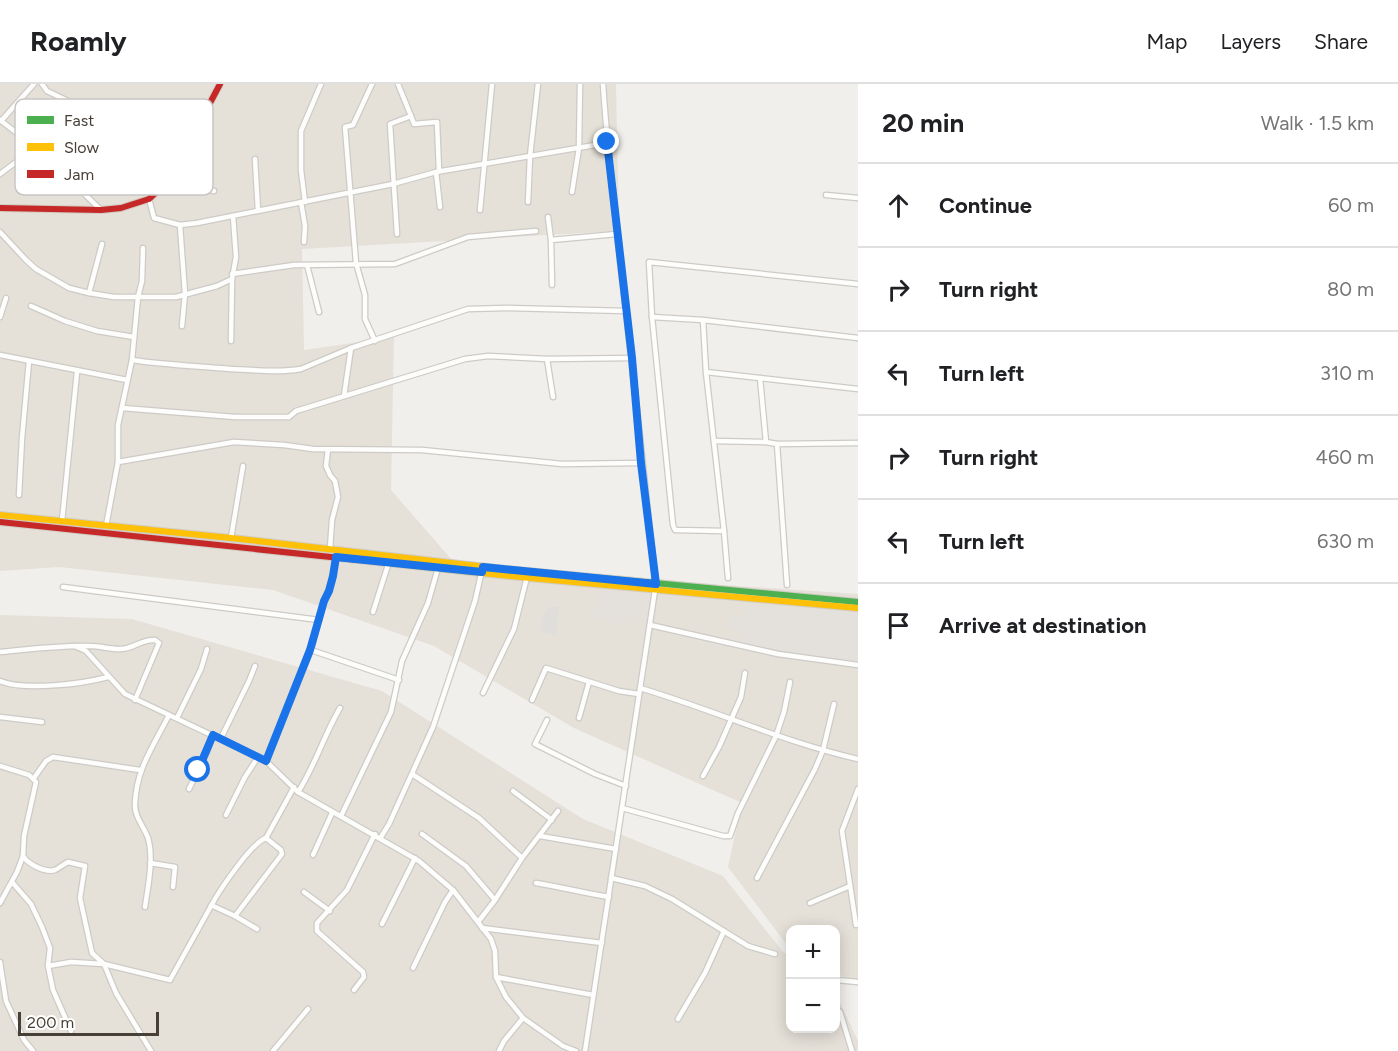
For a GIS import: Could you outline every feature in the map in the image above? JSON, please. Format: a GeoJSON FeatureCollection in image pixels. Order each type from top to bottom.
{"type":"FeatureCollection","features":[{"type":"Feature","properties":{"kind":"main road"},"geometry":{"type":"LineString","coordinates":[[211,99],[218,85]]}},
{"type":"Feature","properties":{"kind":"main road"},"geometry":{"type":"LineString","coordinates":[[0,208],[101,210],[121,208],[149,199],[153,195]]}},
{"type":"Feature","properties":{"kind":"main road"},"geometry":{"type":"LineString","coordinates":[[0,515],[330,549],[527,577],[858,602]]}},
{"type":"Feature","properties":{"kind":"main road"},"geometry":{"type":"LineString","coordinates":[[0,522],[438,568],[482,570],[858,608]]}},
{"type":"Feature","properties":{"kind":"street"},"geometry":{"type":"LineString","coordinates":[[20,99],[34,84]]}},
{"type":"Feature","properties":{"kind":"street"},"geometry":{"type":"LineString","coordinates":[[42,84],[47,91],[64,99]]}},
{"type":"Feature","properties":{"kind":"street"},"geometry":{"type":"LineString","coordinates":[[304,242],[300,131],[321,84]]}},
{"type":"Feature","properties":{"kind":"street"},"geometry":{"type":"LineString","coordinates":[[372,84],[353,125],[345,127],[356,263],[365,295],[365,319],[375,341]]}},
{"type":"Feature","properties":{"kind":"street"},"geometry":{"type":"LineString","coordinates":[[398,84],[414,124],[437,122],[441,207]]}},
{"type":"Feature","properties":{"kind":"street"},"geometry":{"type":"LineString","coordinates":[[480,210],[492,84]]}},
{"type":"Feature","properties":{"kind":"street"},"geometry":{"type":"LineString","coordinates":[[528,202],[530,156],[538,84]]}},
{"type":"Feature","properties":{"kind":"street"},"geometry":{"type":"LineString","coordinates":[[572,192],[579,148],[580,84]]}},
{"type":"Feature","properties":{"kind":"street"},"geometry":{"type":"LineString","coordinates":[[585,1051],[656,587],[607,142],[603,84]]}},
{"type":"Feature","properties":{"kind":"street"},"geometry":{"type":"LineString","coordinates":[[15,104],[0,120],[15,131]]}},
{"type":"Feature","properties":{"kind":"street"},"geometry":{"type":"LineString","coordinates":[[397,234],[390,124],[411,116]]}},
{"type":"Feature","properties":{"kind":"street"},"geometry":{"type":"LineString","coordinates":[[149,199],[154,218],[180,225],[393,184],[438,172],[607,142]]}},
{"type":"Feature","properties":{"kind":"street"},"geometry":{"type":"LineString","coordinates":[[255,159],[258,211]]}},
{"type":"Feature","properties":{"kind":"street"},"geometry":{"type":"LineString","coordinates":[[0,174],[15,163]]}},
{"type":"Feature","properties":{"kind":"street"},"geometry":{"type":"LineString","coordinates":[[86,195],[101,210]]}},
{"type":"Feature","properties":{"kind":"street"},"geometry":{"type":"LineString","coordinates":[[826,195],[858,198]]}},
{"type":"Feature","properties":{"kind":"street"},"geometry":{"type":"LineString","coordinates":[[231,341],[232,276],[236,256],[233,216]]}},
{"type":"Feature","properties":{"kind":"street"},"geometry":{"type":"LineString","coordinates":[[548,217],[552,285]]}},
{"type":"Feature","properties":{"kind":"street"},"geometry":{"type":"LineString","coordinates":[[180,225],[185,294],[182,326]]}},
{"type":"Feature","properties":{"kind":"street"},"geometry":{"type":"LineString","coordinates":[[0,232],[36,269],[69,288],[114,297],[176,297],[217,286],[232,276],[307,265],[395,264],[468,237],[536,231]]}},
{"type":"Feature","properties":{"kind":"street"},"geometry":{"type":"LineString","coordinates":[[551,240],[617,234]]}},
{"type":"Feature","properties":{"kind":"street"},"geometry":{"type":"LineString","coordinates":[[89,292],[102,244]]}},
{"type":"Feature","properties":{"kind":"street"},"geometry":{"type":"LineString","coordinates":[[106,526],[118,462],[118,425],[132,360],[138,297],[142,281],[143,248]]}},
{"type":"Feature","properties":{"kind":"street"},"geometry":{"type":"LineString","coordinates":[[724,531],[675,530],[673,525],[652,317],[650,262],[858,284]]}},
{"type":"Feature","properties":{"kind":"street"},"geometry":{"type":"LineString","coordinates":[[307,265],[319,312]]}},
{"type":"Feature","properties":{"kind":"street"},"geometry":{"type":"LineString","coordinates":[[0,317],[6,298]]}},
{"type":"Feature","properties":{"kind":"street"},"geometry":{"type":"LineString","coordinates":[[31,306],[65,321],[97,331],[134,337]]}},
{"type":"Feature","properties":{"kind":"street"},"geometry":{"type":"LineString","coordinates":[[132,360],[170,365],[294,370],[351,348],[468,309],[626,311]]}},
{"type":"Feature","properties":{"kind":"street"},"geometry":{"type":"LineString","coordinates":[[652,317],[703,320],[858,338]]}},
{"type":"Feature","properties":{"kind":"street"},"geometry":{"type":"LineString","coordinates":[[703,320],[706,372],[728,578]]}},
{"type":"Feature","properties":{"kind":"street"},"geometry":{"type":"LineString","coordinates":[[345,396],[351,348]]}},
{"type":"Feature","properties":{"kind":"street"},"geometry":{"type":"LineString","coordinates":[[0,355],[77,372],[127,380]]}},
{"type":"Feature","properties":{"kind":"street"},"geometry":{"type":"LineString","coordinates":[[122,408],[235,417],[289,417],[296,411],[465,359],[488,356],[547,359],[632,358]]}},
{"type":"Feature","properties":{"kind":"street"},"geometry":{"type":"LineString","coordinates":[[547,359],[553,397]]}},
{"type":"Feature","properties":{"kind":"street"},"geometry":{"type":"LineString","coordinates":[[19,495],[29,361]]}},
{"type":"Feature","properties":{"kind":"street"},"geometry":{"type":"LineString","coordinates":[[62,521],[77,372]]}},
{"type":"Feature","properties":{"kind":"street"},"geometry":{"type":"LineString","coordinates":[[706,372],[858,389]]}},
{"type":"Feature","properties":{"kind":"street"},"geometry":{"type":"LineString","coordinates":[[760,378],[766,442]]}},
{"type":"Feature","properties":{"kind":"street"},"geometry":{"type":"LineString","coordinates":[[714,441],[777,444],[858,443]]}},
{"type":"Feature","properties":{"kind":"street"},"geometry":{"type":"LineString","coordinates":[[118,462],[234,442],[328,449],[422,450],[562,464],[641,463]]}},
{"type":"Feature","properties":{"kind":"street"},"geometry":{"type":"LineString","coordinates":[[777,444],[788,585]]}},
{"type":"Feature","properties":{"kind":"street"},"geometry":{"type":"LineString","coordinates":[[328,449],[326,466],[335,481],[338,497],[332,520],[330,549]]}},
{"type":"Feature","properties":{"kind":"street"},"geometry":{"type":"LineString","coordinates":[[231,538],[243,466]]}},
{"type":"Feature","properties":{"kind":"street"},"geometry":{"type":"LineString","coordinates":[[266,761],[310,650],[333,576],[336,557]]}},
{"type":"Feature","properties":{"kind":"street"},"geometry":{"type":"LineString","coordinates":[[373,612],[389,562]]}},
{"type":"Feature","properties":{"kind":"street"},"geometry":{"type":"LineString","coordinates":[[341,816],[386,724],[402,661],[428,603],[438,568]]}},
{"type":"Feature","properties":{"kind":"street"},"geometry":{"type":"LineString","coordinates":[[381,837],[433,727],[475,601],[482,570]]}},
{"type":"Feature","properties":{"kind":"street"},"geometry":{"type":"LineString","coordinates":[[483,693],[514,629],[527,577]]}},
{"type":"Feature","properties":{"kind":"street"},"geometry":{"type":"LineString","coordinates":[[63,587],[319,620]]}},
{"type":"Feature","properties":{"kind":"street"},"geometry":{"type":"LineString","coordinates":[[650,625],[768,652],[858,665]]}},
{"type":"Feature","properties":{"kind":"street"},"geometry":{"type":"LineString","coordinates":[[0,652],[75,646],[119,649],[132,647],[142,641],[157,641],[159,644],[135,700]]}},
{"type":"Feature","properties":{"kind":"street"},"geometry":{"type":"LineString","coordinates":[[75,646],[86,651],[124,694],[266,761],[296,790],[332,813],[381,837],[415,858],[453,890],[491,939],[495,951],[496,977],[506,997],[524,1018],[563,1046],[576,1051]]}},
{"type":"Feature","properties":{"kind":"street"},"geometry":{"type":"LineString","coordinates":[[177,718],[201,669],[207,649]]}},
{"type":"Feature","properties":{"kind":"street"},"geometry":{"type":"LineString","coordinates":[[310,650],[399,680]]}},
{"type":"Feature","properties":{"kind":"street"},"geometry":{"type":"LineString","coordinates":[[221,738],[255,666]]}},
{"type":"Feature","properties":{"kind":"street"},"geometry":{"type":"LineString","coordinates":[[532,700],[546,668],[553,669],[619,691],[640,691],[776,736],[858,759]]}},
{"type":"Feature","properties":{"kind":"street"},"geometry":{"type":"LineString","coordinates":[[703,776],[732,720],[741,697],[745,673]]}},
{"type":"Feature","properties":{"kind":"street"},"geometry":{"type":"LineString","coordinates":[[0,681],[7,684],[39,685],[94,681],[108,677]]}},
{"type":"Feature","properties":{"kind":"street"},"geometry":{"type":"LineString","coordinates":[[579,718],[589,682]]}},
{"type":"Feature","properties":{"kind":"street"},"geometry":{"type":"LineString","coordinates":[[622,808],[729,837],[776,736],[784,712],[789,682]]}},
{"type":"Feature","properties":{"kind":"street"},"geometry":{"type":"LineString","coordinates":[[757,878],[815,769],[823,750],[834,704]]}},
{"type":"Feature","properties":{"kind":"street"},"geometry":{"type":"LineString","coordinates":[[48,966],[71,962],[104,964],[172,979],[190,941],[211,906],[250,849],[259,840],[266,838],[296,790],[306,781],[327,730],[339,708]]}},
{"type":"Feature","properties":{"kind":"street"},"geometry":{"type":"LineString","coordinates":[[145,907],[150,863],[148,840],[135,810],[140,770],[169,715]]}},
{"type":"Feature","properties":{"kind":"street"},"geometry":{"type":"LineString","coordinates":[[0,717],[42,722]]}},
{"type":"Feature","properties":{"kind":"street"},"geometry":{"type":"LineString","coordinates":[[547,720],[535,744],[626,786]]}},
{"type":"Feature","properties":{"kind":"street"},"geometry":{"type":"LineString","coordinates":[[189,789],[213,735]]}},
{"type":"Feature","properties":{"kind":"street"},"geometry":{"type":"LineString","coordinates":[[34,778],[46,761],[54,757],[140,770]]}},
{"type":"Feature","properties":{"kind":"street"},"geometry":{"type":"LineString","coordinates":[[226,815],[244,777],[258,757]]}},
{"type":"Feature","properties":{"kind":"street"},"geometry":{"type":"LineString","coordinates":[[0,766],[34,778]]}},
{"type":"Feature","properties":{"kind":"street"},"geometry":{"type":"LineString","coordinates":[[412,774],[479,818],[522,858]]}},
{"type":"Feature","properties":{"kind":"street"},"geometry":{"type":"LineString","coordinates":[[0,903],[23,856],[24,836],[36,784],[34,778]]}},
{"type":"Feature","properties":{"kind":"street"},"geometry":{"type":"LineString","coordinates":[[856,925],[842,831],[858,789]]}},
{"type":"Feature","properties":{"kind":"street"},"geometry":{"type":"LineString","coordinates":[[513,791],[552,820]]}},
{"type":"Feature","properties":{"kind":"street"},"geometry":{"type":"LineString","coordinates":[[478,922],[558,811]]}},
{"type":"Feature","properties":{"kind":"street"},"geometry":{"type":"LineString","coordinates":[[314,855],[332,813]]}},
{"type":"Feature","properties":{"kind":"street"},"geometry":{"type":"LineString","coordinates":[[354,990],[364,977],[363,972],[317,931],[317,923],[347,890],[375,834]]}},
{"type":"Feature","properties":{"kind":"street"},"geometry":{"type":"LineString","coordinates":[[422,834],[466,866],[495,900]]}},
{"type":"Feature","properties":{"kind":"street"},"geometry":{"type":"LineString","coordinates":[[540,836],[616,849]]}},
{"type":"Feature","properties":{"kind":"street"},"geometry":{"type":"LineString","coordinates":[[235,916],[282,854],[281,850],[266,838]]}},
{"type":"Feature","properties":{"kind":"street"},"geometry":{"type":"LineString","coordinates":[[23,856],[27,861],[49,870],[66,863],[84,866],[80,898],[92,953],[104,964],[116,993],[151,1051]]}},
{"type":"Feature","properties":{"kind":"street"},"geometry":{"type":"LineString","coordinates":[[382,924],[415,858]]}},
{"type":"Feature","properties":{"kind":"street"},"geometry":{"type":"LineString","coordinates":[[150,863],[174,867],[173,887]]}},
{"type":"Feature","properties":{"kind":"street"},"geometry":{"type":"LineString","coordinates":[[611,878],[645,886],[672,899],[748,946],[775,954]]}},
{"type":"Feature","properties":{"kind":"street"},"geometry":{"type":"LineString","coordinates":[[12,882],[31,904],[42,927],[50,948],[48,966],[52,990],[71,1031]]}},
{"type":"Feature","properties":{"kind":"street"},"geometry":{"type":"LineString","coordinates":[[536,883],[609,897]]}},
{"type":"Feature","properties":{"kind":"street"},"geometry":{"type":"LineString","coordinates":[[810,903],[850,886]]}},
{"type":"Feature","properties":{"kind":"street"},"geometry":{"type":"LineString","coordinates":[[413,968],[453,890]]}},
{"type":"Feature","properties":{"kind":"street"},"geometry":{"type":"LineString","coordinates":[[304,892],[330,911]]}},
{"type":"Feature","properties":{"kind":"street"},"geometry":{"type":"LineString","coordinates":[[211,906],[235,916],[257,930]]}},
{"type":"Feature","properties":{"kind":"street"},"geometry":{"type":"LineString","coordinates":[[482,928],[602,943]]}},
{"type":"Feature","properties":{"kind":"street"},"geometry":{"type":"LineString","coordinates":[[678,1019],[705,973],[724,931]]}},
{"type":"Feature","properties":{"kind":"street"},"geometry":{"type":"LineString","coordinates":[[0,962],[3,1000],[24,1040],[33,1051]]}},
{"type":"Feature","properties":{"kind":"street"},"geometry":{"type":"LineString","coordinates":[[496,977],[593,995]]}},
{"type":"Feature","properties":{"kind":"street"},"geometry":{"type":"LineString","coordinates":[[840,980],[858,982]]}},
{"type":"Feature","properties":{"kind":"street"},"geometry":{"type":"LineString","coordinates":[[273,1051],[308,1009]]}},
{"type":"Feature","properties":{"kind":"street"},"geometry":{"type":"LineString","coordinates":[[840,1012],[852,1051]]}},
{"type":"Feature","properties":{"kind":"street"},"geometry":{"type":"LineString","coordinates":[[499,1051],[509,1034],[524,1018]]}},
{"type":"Feature","properties":{"kind":"shaded area"},"geometry":{"type":"Polygon","coordinates":[[[0,84],[616,84],[619,231],[302,249],[304,350],[394,337],[391,490],[452,560],[723,585],[858,594],[858,984],[840,975],[840,925],[786,925],[786,944],[728,867],[742,803],[574,728],[434,646],[273,590],[59,567],[0,571],[0,84]]]}},
{"type":"Feature","properties":{"kind":"shaded area"},"geometry":{"type":"Polygon","coordinates":[[[601,590],[654,591],[649,620],[624,616],[621,625],[591,618],[601,590]]]}},
{"type":"Feature","properties":{"kind":"shaded area"},"geometry":{"type":"Polygon","coordinates":[[[746,606],[858,611],[858,663],[739,645],[741,631],[726,627],[729,614],[743,617],[746,606]]]}},
{"type":"Feature","properties":{"kind":"shaded area"},"geometry":{"type":"Polygon","coordinates":[[[548,607],[559,607],[556,636],[542,632],[542,619],[548,607]]]}},
{"type":"Feature","properties":{"kind":"shaded area"},"geometry":{"type":"Polygon","coordinates":[[[0,615],[132,619],[382,691],[583,819],[723,876],[786,953],[786,1033],[840,1033],[840,1003],[858,1041],[858,1051],[0,1051],[0,615]]]}},
{"type":"Feature","properties":{"kind":"traffic: fast"},"geometry":{"type":"LineString","coordinates":[[495,568],[858,602]]}},
{"type":"Feature","properties":{"kind":"traffic: slow"},"geometry":{"type":"LineString","coordinates":[[0,515],[495,568]]}},
{"type":"Feature","properties":{"kind":"traffic: slow"},"geometry":{"type":"LineString","coordinates":[[359,560],[858,608]]}},
{"type":"Feature","properties":{"kind":"traffic: jam"},"geometry":{"type":"LineString","coordinates":[[212,99],[220,84]]}},
{"type":"Feature","properties":{"kind":"traffic: jam"},"geometry":{"type":"LineString","coordinates":[[0,208],[101,210],[121,208],[149,199],[153,195]]}},
{"type":"Feature","properties":{"kind":"traffic: jam"},"geometry":{"type":"LineString","coordinates":[[0,522],[359,560]]}},
{"type":"Feature","properties":{"kind":"route"},"geometry":{"type":"LineString","coordinates":[[198,770],[213,735],[266,761],[310,650],[329,591],[336,557],[482,572],[483,567],[656,584],[607,142]]}}]}
